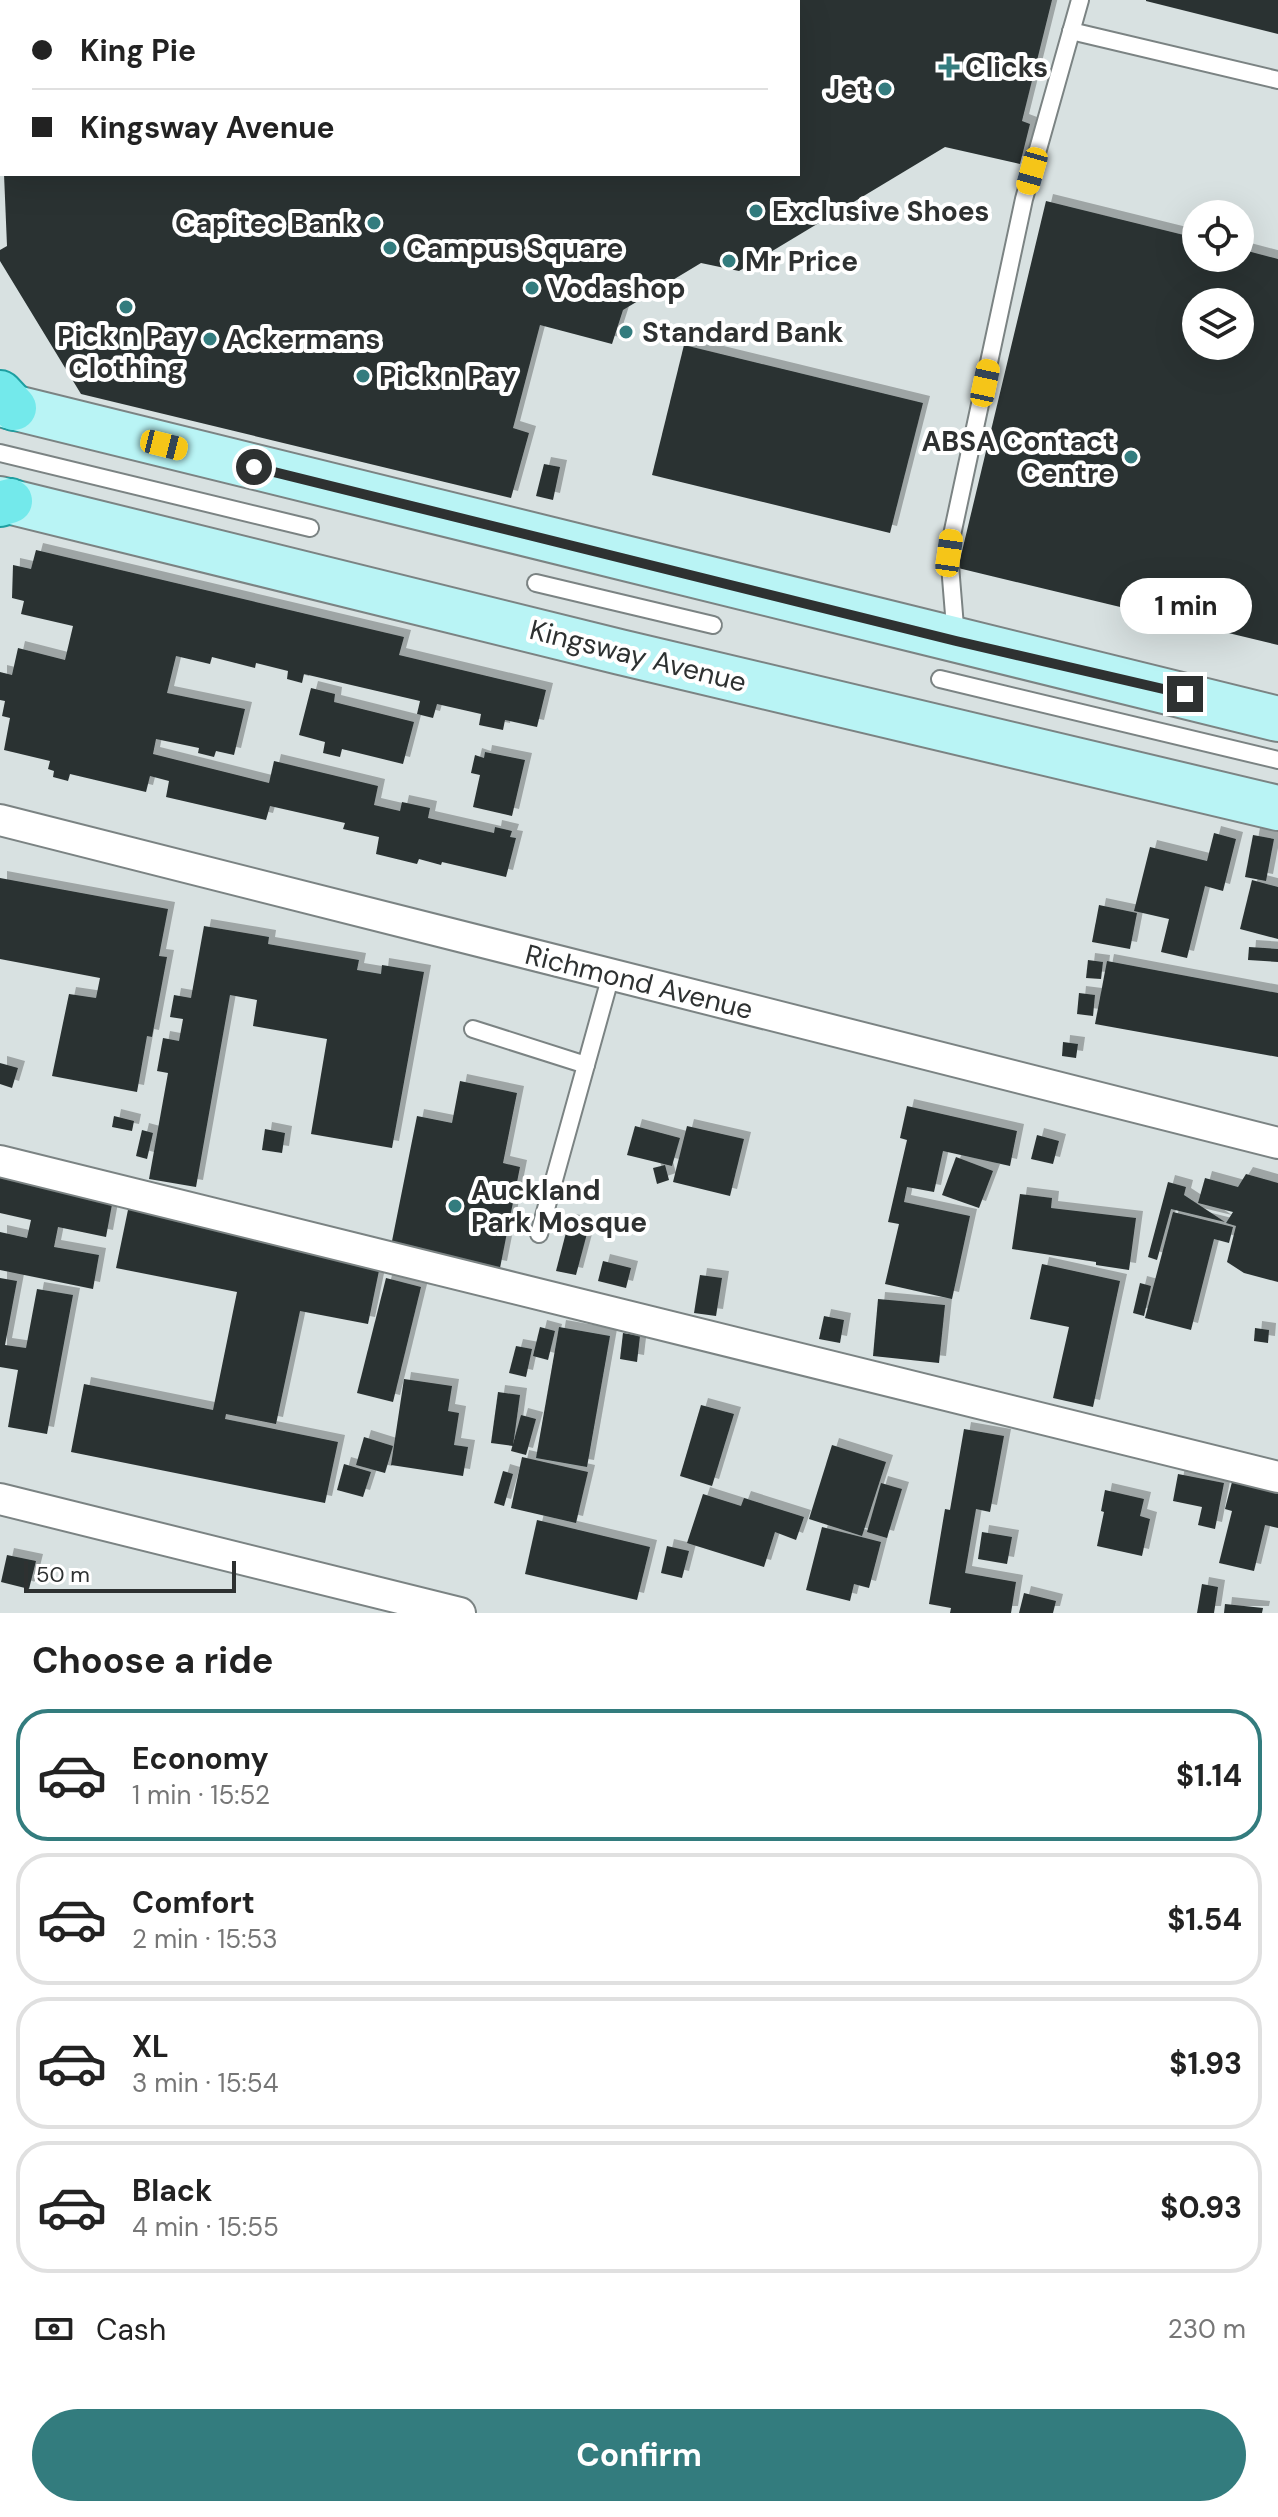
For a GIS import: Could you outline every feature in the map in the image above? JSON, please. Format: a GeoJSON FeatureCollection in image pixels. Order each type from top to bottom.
{"type":"FeatureCollection","features":[{"type":"Feature","properties":{"kind":"main road"},"geometry":{"type":"LineString","coordinates":[[5,402],[948,660],[1185,694],[1278,719]]}},
{"type":"Feature","properties":{"kind":"main road","name":"Kingsway Avenue"},"geometry":{"type":"LineString","coordinates":[[3,501],[605,649],[1278,808]]}},
{"type":"Feature","properties":{"kind":"street","name":"Richmond Avenue"},"geometry":{"type":"LineString","coordinates":[[0,820],[1278,1143]]}},
{"type":"Feature","properties":{"kind":"street"},"geometry":{"type":"LineString","coordinates":[[0,1161],[1278,1477]]}},
{"type":"Feature","properties":{"kind":"street"},"geometry":{"type":"LineString","coordinates":[[0,1499],[460,1613]]}},
{"type":"Feature","properties":{"kind":"lane"},"geometry":{"type":"LineString","coordinates":[[1080,0],[1024,199],[952,535],[949,553],[948,660],[1278,760]]}},
{"type":"Feature","properties":{"kind":"lane"},"geometry":{"type":"LineString","coordinates":[[1071,31],[1278,80]]}},
{"type":"Feature","properties":{"kind":"lane"},"geometry":{"type":"LineString","coordinates":[[0,453],[310,528]]}},
{"type":"Feature","properties":{"kind":"lane"},"geometry":{"type":"LineString","coordinates":[[536,583],[713,625]]}},
{"type":"Feature","properties":{"kind":"lane"},"geometry":{"type":"LineString","coordinates":[[539,1234],[611,975]]}},
{"type":"Feature","properties":{"kind":"lane"},"geometry":{"type":"LineString","coordinates":[[473,1029],[586,1065]]}},
{"type":"Feature","properties":{"kind":"building","name":"Campus Square"},"geometry":{"type":"Polygon","coordinates":[[[800,0],[1052,0],[1022,121],[1030,124],[1020,164],[945,147],[739,271],[701,263],[623,310],[612,344],[540,325],[513,428],[529,433],[511,498],[81,394],[0,261],[0,250],[7,246],[4,176],[800,176],[800,0]]]}},
{"type":"Feature","properties":{"kind":"building"},"geometry":{"type":"Polygon","coordinates":[[[1278,0],[1278,34],[1146,1],[1278,0]]]}},
{"type":"Feature","properties":{"kind":"building","name":"ABSA Contact Centre"},"geometry":{"type":"Polygon","coordinates":[[[1046,201],[1182,235],[1182,272],[1254,272],[1254,253],[1278,259],[1278,645],[958,568],[1046,201]]]}},
{"type":"Feature","properties":{"kind":"building"},"geometry":{"type":"Polygon","coordinates":[[[684,345],[923,403],[890,533],[652,475],[684,345]]]}},
{"type":"Feature","properties":{"kind":"building"},"geometry":{"type":"Polygon","coordinates":[[[544,464],[560,467],[553,500],[536,496],[544,464]]]}},
{"type":"Feature","properties":{"kind":"building"},"geometry":{"type":"Polygon","coordinates":[[[36,550],[404,637],[399,655],[546,690],[537,727],[505,720],[503,730],[479,725],[481,714],[437,704],[433,718],[417,714],[420,701],[304,674],[302,683],[287,679],[288,671],[256,663],[255,668],[212,657],[210,664],[176,656],[167,693],[245,709],[234,755],[216,751],[214,757],[198,753],[199,748],[156,739],[153,754],[269,783],[274,761],[378,786],[374,805],[400,811],[402,802],[430,808],[428,818],[494,833],[495,827],[512,831],[510,837],[516,838],[506,877],[442,862],[441,865],[419,859],[417,864],[376,854],[379,837],[343,829],[345,823],[270,806],[266,820],[166,797],[169,781],[150,776],[146,792],[70,774],[68,781],[53,777],[54,771],[48,769],[50,761],[4,750],[10,718],[2,716],[5,701],[0,700],[0,672],[12,675],[18,648],[65,660],[73,626],[21,614],[24,601],[12,598],[13,565],[31,569],[36,550]]]}},
{"type":"Feature","properties":{"kind":"building"},"geometry":{"type":"Polygon","coordinates":[[[311,688],[335,694],[334,702],[414,722],[403,764],[342,749],[340,757],[323,753],[325,742],[299,735],[311,688]]]}},
{"type":"Feature","properties":{"kind":"building"},"geometry":{"type":"Polygon","coordinates":[[[485,752],[525,760],[512,816],[473,807],[480,775],[471,773],[475,755],[484,758],[485,752]]]}},
{"type":"Feature","properties":{"kind":"building"},"geometry":{"type":"Polygon","coordinates":[[[1214,833],[1236,839],[1223,891],[1205,886],[1187,958],[1161,952],[1169,919],[1134,911],[1150,847],[1207,861],[1214,833]]]}},
{"type":"Feature","properties":{"kind":"building"},"geometry":{"type":"Polygon","coordinates":[[[1253,835],[1274,839],[1266,881],[1245,877],[1253,835]]]}},
{"type":"Feature","properties":{"kind":"building"},"geometry":{"type":"Polygon","coordinates":[[[0,878],[168,909],[159,956],[167,957],[152,1037],[147,1036],[137,1092],[52,1076],[69,994],[96,998],[100,978],[0,959],[0,878]]]}},
{"type":"Feature","properties":{"kind":"building"},"geometry":{"type":"Polygon","coordinates":[[[1252,880],[1278,887],[1278,939],[1240,929],[1252,880]]]}},
{"type":"Feature","properties":{"kind":"building"},"geometry":{"type":"Polygon","coordinates":[[[1099,905],[1137,913],[1130,949],[1092,942],[1099,905]]]}},
{"type":"Feature","properties":{"kind":"building"},"geometry":{"type":"Polygon","coordinates":[[[204,926],[269,937],[268,944],[359,960],[357,970],[381,974],[382,965],[424,972],[392,1148],[311,1134],[327,1039],[253,1026],[257,1000],[230,995],[196,1187],[149,1179],[168,1073],[157,1071],[163,1038],[179,1041],[183,1019],[170,1017],[174,995],[191,998],[204,926]]]}},
{"type":"Feature","properties":{"kind":"building"},"geometry":{"type":"Polygon","coordinates":[[[1249,947],[1278,949],[1278,962],[1248,960],[1249,947]]]}},
{"type":"Feature","properties":{"kind":"building"},"geometry":{"type":"Polygon","coordinates":[[[1088,960],[1103,962],[1101,979],[1086,978],[1088,960]]]}},
{"type":"Feature","properties":{"kind":"building"},"geometry":{"type":"Polygon","coordinates":[[[1107,961],[1278,993],[1278,1057],[1095,1024],[1107,961]]]}},
{"type":"Feature","properties":{"kind":"building"},"geometry":{"type":"Polygon","coordinates":[[[1079,993],[1095,995],[1093,1016],[1077,1014],[1079,993]]]}},
{"type":"Feature","properties":{"kind":"building"},"geometry":{"type":"Polygon","coordinates":[[[1063,1042],[1078,1044],[1076,1058],[1062,1056],[1063,1042]]]}},
{"type":"Feature","properties":{"kind":"building"},"geometry":{"type":"Polygon","coordinates":[[[0,1063],[18,1068],[12,1088],[0,1084],[0,1063]]]}},
{"type":"Feature","properties":{"kind":"building","name":"Auckland Park Mosque"},"geometry":{"type":"Polygon","coordinates":[[[460,1081],[517,1093],[503,1163],[520,1167],[500,1268],[391,1246],[417,1116],[452,1123],[460,1081]]]}},
{"type":"Feature","properties":{"kind":"building"},"geometry":{"type":"Polygon","coordinates":[[[907,1106],[1017,1131],[1010,1166],[943,1151],[934,1192],[907,1187],[904,1202],[970,1216],[952,1299],[885,1284],[899,1224],[888,1222],[907,1140],[900,1138],[907,1106]]]}},
{"type":"Feature","properties":{"kind":"building"},"geometry":{"type":"Polygon","coordinates":[[[114,1116],[134,1121],[132,1131],[112,1127],[114,1116]]]}},
{"type":"Feature","properties":{"kind":"building"},"geometry":{"type":"Polygon","coordinates":[[[635,1126],[680,1138],[672,1166],[627,1155],[635,1126]]]}},
{"type":"Feature","properties":{"kind":"building"},"geometry":{"type":"Polygon","coordinates":[[[687,1126],[744,1139],[730,1196],[673,1182],[687,1126]]]}},
{"type":"Feature","properties":{"kind":"building"},"geometry":{"type":"Polygon","coordinates":[[[265,1129],[285,1133],[282,1153],[262,1150],[265,1129]]]}},
{"type":"Feature","properties":{"kind":"building"},"geometry":{"type":"Polygon","coordinates":[[[142,1130],[153,1133],[147,1159],[136,1156],[142,1130]]]}},
{"type":"Feature","properties":{"kind":"building"},"geometry":{"type":"Polygon","coordinates":[[[1037,1135],[1059,1141],[1053,1164],[1031,1159],[1037,1135]]]}},
{"type":"Feature","properties":{"kind":"building"},"geometry":{"type":"Polygon","coordinates":[[[956,1157],[993,1171],[979,1208],[942,1195],[956,1157]]]}},
{"type":"Feature","properties":{"kind":"building"},"geometry":{"type":"Polygon","coordinates":[[[665,1165],[669,1180],[657,1184],[653,1168],[665,1165]]]}},
{"type":"Feature","properties":{"kind":"building"},"geometry":{"type":"Polygon","coordinates":[[[1246,1174],[1278,1183],[1278,1282],[1244,1273],[1227,1262],[1236,1226],[1226,1223],[1233,1212],[1198,1203],[1205,1178],[1238,1187],[1246,1174]]]}},
{"type":"Feature","properties":{"kind":"building"},"geometry":{"type":"Polygon","coordinates":[[[0,1175],[113,1199],[106,1237],[58,1227],[54,1247],[99,1255],[93,1289],[0,1270],[0,1232],[27,1238],[31,1220],[0,1213],[0,1175]]]}},
{"type":"Feature","properties":{"kind":"building"},"geometry":{"type":"Polygon","coordinates":[[[1168,1182],[1186,1187],[1184,1195],[1225,1222],[1171,1209],[1157,1260],[1148,1257],[1168,1182]]]}},
{"type":"Feature","properties":{"kind":"building"},"geometry":{"type":"Polygon","coordinates":[[[1020,1194],[1052,1198],[1051,1208],[1136,1218],[1129,1270],[1012,1249],[1020,1194]]]}},
{"type":"Feature","properties":{"kind":"building"},"geometry":{"type":"Polygon","coordinates":[[[129,1205],[382,1256],[368,1324],[300,1311],[276,1424],[226,1414],[225,1419],[338,1442],[325,1503],[71,1452],[84,1384],[213,1410],[237,1292],[116,1268],[129,1205]]]}},
{"type":"Feature","properties":{"kind":"building"},"geometry":{"type":"Polygon","coordinates":[[[1173,1212],[1233,1227],[1229,1243],[1214,1239],[1191,1330],[1145,1318],[1173,1212]]]}},
{"type":"Feature","properties":{"kind":"building"},"geometry":{"type":"Polygon","coordinates":[[[569,1221],[589,1226],[576,1275],[556,1271],[569,1221]]]}},
{"type":"Feature","properties":{"kind":"building"},"geometry":{"type":"Polygon","coordinates":[[[603,1261],[631,1268],[626,1288],[598,1281],[603,1261]]]}},
{"type":"Feature","properties":{"kind":"building"},"geometry":{"type":"Polygon","coordinates":[[[1042,1264],[1120,1281],[1093,1407],[1053,1398],[1069,1327],[1030,1319],[1042,1264]]]}},
{"type":"Feature","properties":{"kind":"building"},"geometry":{"type":"Polygon","coordinates":[[[700,1275],[722,1278],[716,1316],[694,1313],[700,1275]]]}},
{"type":"Feature","properties":{"kind":"building"},"geometry":{"type":"Polygon","coordinates":[[[0,1278],[17,1281],[5,1345],[26,1348],[37,1289],[73,1295],[47,1434],[8,1427],[18,1370],[0,1367],[0,1278]]]}},
{"type":"Feature","properties":{"kind":"building"},"geometry":{"type":"Polygon","coordinates":[[[386,1278],[421,1287],[393,1402],[357,1393],[386,1278]]]}},
{"type":"Feature","properties":{"kind":"building"},"geometry":{"type":"Polygon","coordinates":[[[1140,1283],[1151,1286],[1144,1316],[1133,1313],[1140,1283]]]}},
{"type":"Feature","properties":{"kind":"building"},"geometry":{"type":"Polygon","coordinates":[[[878,1299],[945,1305],[939,1363],[873,1356],[878,1299]]]}},
{"type":"Feature","properties":{"kind":"building"},"geometry":{"type":"Polygon","coordinates":[[[824,1316],[844,1320],[840,1343],[819,1339],[824,1316]]]}},
{"type":"Feature","properties":{"kind":"building"},"geometry":{"type":"Polygon","coordinates":[[[540,1327],[555,1331],[548,1360],[533,1356],[540,1327]]]}},
{"type":"Feature","properties":{"kind":"building"},"geometry":{"type":"Polygon","coordinates":[[[559,1327],[610,1336],[587,1467],[536,1458],[559,1327]]]}},
{"type":"Feature","properties":{"kind":"building"},"geometry":{"type":"Polygon","coordinates":[[[1255,1328],[1269,1330],[1268,1343],[1254,1341],[1255,1328]]]}},
{"type":"Feature","properties":{"kind":"building"},"geometry":{"type":"Polygon","coordinates":[[[623,1333],[640,1336],[637,1362],[620,1359],[623,1333]]]}},
{"type":"Feature","properties":{"kind":"building"},"geometry":{"type":"Polygon","coordinates":[[[516,1346],[532,1349],[526,1377],[509,1373],[516,1346]]]}},
{"type":"Feature","properties":{"kind":"building"},"geometry":{"type":"Polygon","coordinates":[[[404,1379],[452,1386],[448,1411],[459,1413],[454,1445],[468,1447],[463,1476],[391,1465],[404,1379]]]}},
{"type":"Feature","properties":{"kind":"building"},"geometry":{"type":"Polygon","coordinates":[[[498,1392],[520,1395],[513,1446],[491,1443],[498,1392]]]}},
{"type":"Feature","properties":{"kind":"building"},"geometry":{"type":"Polygon","coordinates":[[[701,1405],[734,1414],[712,1486],[680,1476],[701,1405]]]}},
{"type":"Feature","properties":{"kind":"building"},"geometry":{"type":"Polygon","coordinates":[[[521,1415],[536,1419],[526,1455],[511,1451],[521,1415]]]}},
{"type":"Feature","properties":{"kind":"building"},"geometry":{"type":"Polygon","coordinates":[[[964,1429],[1004,1436],[990,1512],[976,1509],[965,1573],[1016,1582],[1011,1613],[950,1613],[951,1608],[929,1604],[945,1509],[950,1510],[964,1429]]]}},
{"type":"Feature","properties":{"kind":"building"},"geometry":{"type":"Polygon","coordinates":[[[364,1437],[393,1446],[385,1473],[356,1465],[364,1437]]]}},
{"type":"Feature","properties":{"kind":"building"},"geometry":{"type":"Polygon","coordinates":[[[832,1445],[886,1462],[862,1536],[809,1519],[832,1445]]]}},
{"type":"Feature","properties":{"kind":"building"},"geometry":{"type":"Polygon","coordinates":[[[522,1457],[588,1472],[576,1523],[511,1508],[522,1457]]]}},
{"type":"Feature","properties":{"kind":"building"},"geometry":{"type":"Polygon","coordinates":[[[344,1464],[371,1472],[363,1497],[337,1490],[344,1464]]]}},
{"type":"Feature","properties":{"kind":"building"},"geometry":{"type":"Polygon","coordinates":[[[503,1471],[513,1474],[504,1506],[494,1503],[503,1471]]]}},
{"type":"Feature","properties":{"kind":"building"},"geometry":{"type":"Polygon","coordinates":[[[1178,1474],[1224,1483],[1215,1529],[1198,1525],[1202,1507],[1173,1501],[1178,1474]]]}},
{"type":"Feature","properties":{"kind":"building"},"geometry":{"type":"Polygon","coordinates":[[[1232,1482],[1278,1493],[1278,1528],[1265,1525],[1254,1571],[1219,1563],[1232,1511],[1225,1509],[1232,1482]]]}},
{"type":"Feature","properties":{"kind":"building"},"geometry":{"type":"Polygon","coordinates":[[[881,1483],[902,1489],[887,1538],[867,1532],[881,1483]]]}},
{"type":"Feature","properties":{"kind":"building"},"geometry":{"type":"Polygon","coordinates":[[[1105,1490],[1144,1499],[1140,1516],[1150,1519],[1142,1556],[1097,1546],[1105,1490]]]}},
{"type":"Feature","properties":{"kind":"building"},"geometry":{"type":"Polygon","coordinates":[[[703,1494],[741,1506],[744,1498],[804,1517],[796,1540],[775,1532],[764,1567],[687,1543],[703,1494]]]}},
{"type":"Feature","properties":{"kind":"building"},"geometry":{"type":"Polygon","coordinates":[[[537,1520],[650,1547],[637,1600],[525,1574],[537,1520]]]}},
{"type":"Feature","properties":{"kind":"building"},"geometry":{"type":"Polygon","coordinates":[[[822,1527],[881,1542],[869,1588],[854,1584],[850,1601],[806,1590],[822,1527]]]}},
{"type":"Feature","properties":{"kind":"building"},"geometry":{"type":"Polygon","coordinates":[[[982,1532],[1012,1537],[1007,1564],[978,1559],[982,1532]]]}},
{"type":"Feature","properties":{"kind":"building"},"geometry":{"type":"Polygon","coordinates":[[[667,1546],[689,1551],[682,1578],[661,1573],[667,1546]]]}},
{"type":"Feature","properties":{"kind":"building"},"geometry":{"type":"Polygon","coordinates":[[[7,1555],[36,1561],[29,1589],[1,1582],[7,1555]]]}},
{"type":"Feature","properties":{"kind":"building"},"geometry":{"type":"Polygon","coordinates":[[[1202,1584],[1218,1587],[1214,1613],[1197,1613],[1202,1584]]]}},
{"type":"Feature","properties":{"kind":"building"},"geometry":{"type":"Polygon","coordinates":[[[1024,1593],[1056,1601],[1053,1613],[1019,1613],[1024,1593]]]}},
{"type":"Feature","properties":{"kind":"building"},"geometry":{"type":"Polygon","coordinates":[[[1225,1604],[1263,1608],[1262,1613],[1224,1613],[1225,1604]]]}},
{"type":"Feature","properties":{"kind":"place","name":"Clicks"},"geometry":{"type":"Point","coordinates":[949,67]}},
{"type":"Feature","properties":{"kind":"place","name":"Jet"},"geometry":{"type":"Point","coordinates":[885,89]}},
{"type":"Feature","properties":{"kind":"place","name":"Exclusive Shoes"},"geometry":{"type":"Point","coordinates":[756,211]}},
{"type":"Feature","properties":{"kind":"place","name":"Capitec Bank"},"geometry":{"type":"Point","coordinates":[374,223]}},
{"type":"Feature","properties":{"kind":"place","name":"Campus Square"},"geometry":{"type":"Point","coordinates":[390,248]}},
{"type":"Feature","properties":{"kind":"place","name":"Mr Price"},"geometry":{"type":"Point","coordinates":[729,261]}},
{"type":"Feature","properties":{"kind":"place","name":"Vodashop"},"geometry":{"type":"Point","coordinates":[532,288]}},
{"type":"Feature","properties":{"kind":"place","name":"Pick n Pay Clothing"},"geometry":{"type":"Point","coordinates":[126,307]}},
{"type":"Feature","properties":{"kind":"place","name":"Standard Bank"},"geometry":{"type":"Point","coordinates":[626,332]}},
{"type":"Feature","properties":{"kind":"place","name":"Ackermans"},"geometry":{"type":"Point","coordinates":[210,339]}},
{"type":"Feature","properties":{"kind":"place","name":"Pick n Pay"},"geometry":{"type":"Point","coordinates":[363,376]}},
{"type":"Feature","properties":{"kind":"place","name":"ABSA Contact Centre"},"geometry":{"type":"Point","coordinates":[1131,457]}},
{"type":"Feature","properties":{"kind":"place","name":"Auckland Park Mosque"},"geometry":{"type":"Point","coordinates":[455,1206]}},
{"type":"Feature","properties":{"kind":"route"},"geometry":{"type":"LineString","coordinates":[[254,467],[956,641],[1185,694]]}}]}
